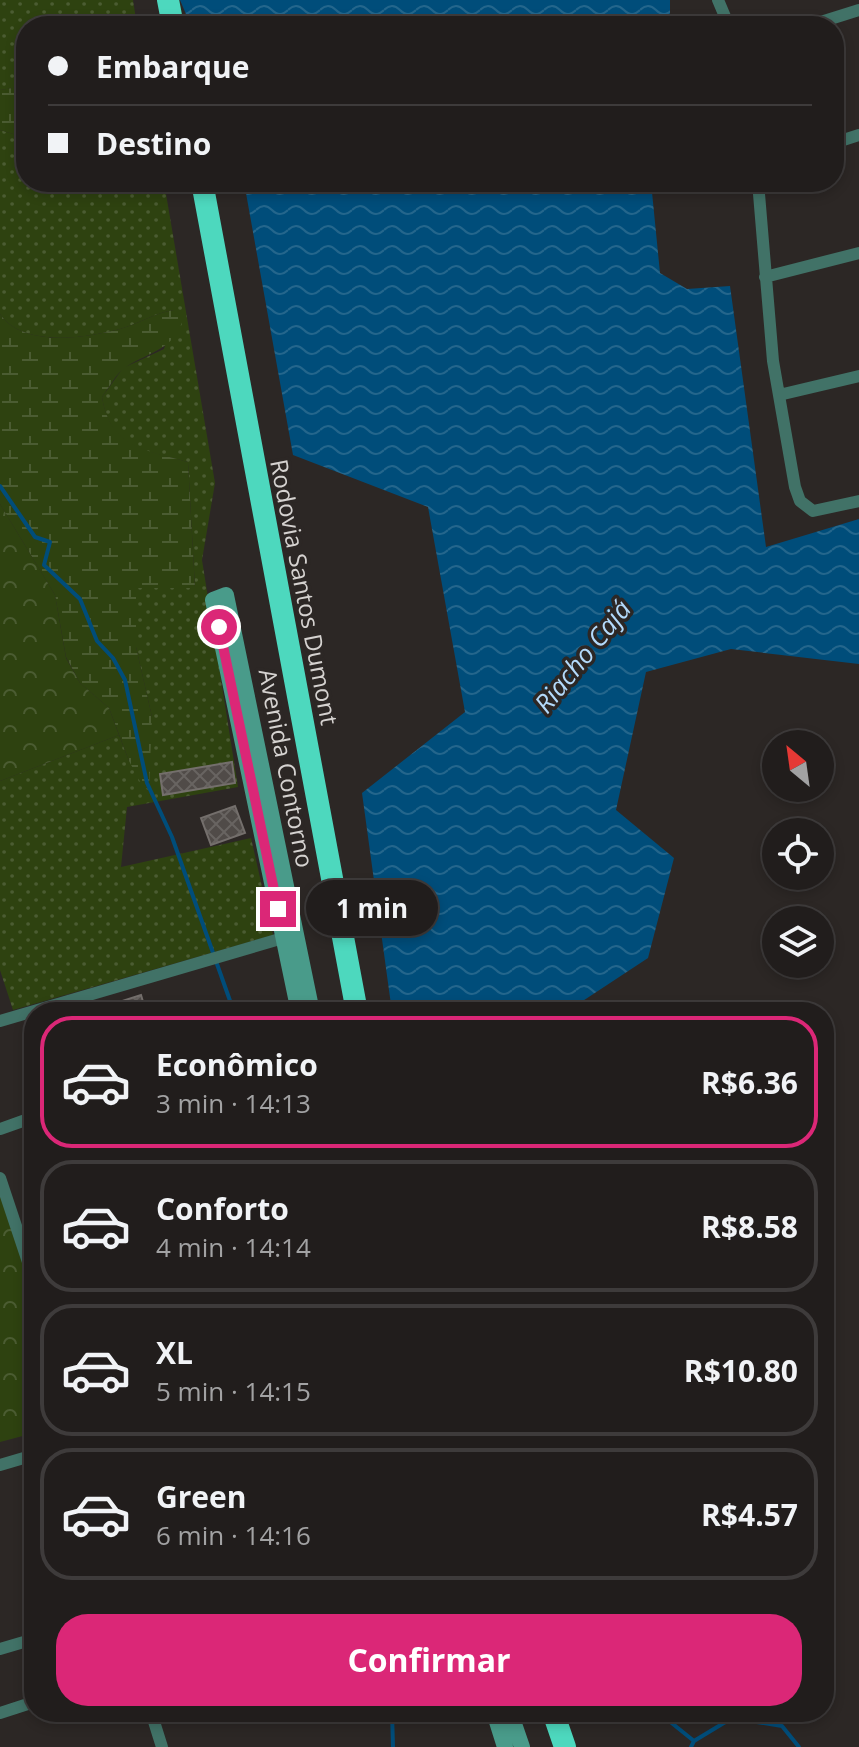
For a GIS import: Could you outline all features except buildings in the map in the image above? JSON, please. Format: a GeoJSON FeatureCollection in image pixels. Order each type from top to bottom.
{"type":"FeatureCollection","features":[{"type":"Feature","properties":{"kind":"highway","name":"Rodovia Santos Dumont"},"geometry":{"type":"LineString","coordinates":[[204,192],[355,1002]]}},
{"type":"Feature","properties":{"kind":"highway"},"geometry":{"type":"LineString","coordinates":[[556,1722],[565,1747]]}},
{"type":"Feature","properties":{"kind":"street"},"geometry":{"type":"LineString","coordinates":[[840,16],[859,10]]}},
{"type":"Feature","properties":{"kind":"street"},"geometry":{"type":"LineString","coordinates":[[759,192],[779,395],[800,501],[813,511],[859,501]]}},
{"type":"Feature","properties":{"kind":"street"},"geometry":{"type":"LineString","coordinates":[[765,277],[859,253]]}},
{"type":"Feature","properties":{"kind":"street"},"geometry":{"type":"LineString","coordinates":[[779,395],[859,376]]}},
{"type":"Feature","properties":{"kind":"street"},"geometry":{"type":"LineString","coordinates":[[213,600],[254,762],[290,936],[309,1002]]}},
{"type":"Feature","properties":{"kind":"street"},"geometry":{"type":"LineString","coordinates":[[64,1002],[290,936]]}},
{"type":"Feature","properties":{"kind":"street"},"geometry":{"type":"LineString","coordinates":[[290,936],[298,1002]]}},
{"type":"Feature","properties":{"kind":"street"},"geometry":{"type":"LineString","coordinates":[[78,998],[79,1002]]}},
{"type":"Feature","properties":{"kind":"street"},"geometry":{"type":"LineString","coordinates":[[0,1021],[24,1014]]}},
{"type":"Feature","properties":{"kind":"street"},"geometry":{"type":"LineString","coordinates":[[0,1129],[24,1121]]}},
{"type":"Feature","properties":{"kind":"street"},"geometry":{"type":"LineString","coordinates":[[0,1178],[24,1250]]}},
{"type":"Feature","properties":{"kind":"street"},"geometry":{"type":"LineString","coordinates":[[0,1465],[24,1458]]}},
{"type":"Feature","properties":{"kind":"street"},"geometry":{"type":"LineString","coordinates":[[0,1649],[24,1642]]}},
{"type":"Feature","properties":{"kind":"street"},"geometry":{"type":"LineString","coordinates":[[0,1713],[24,1705]]}},
{"type":"Feature","properties":{"kind":"street"},"geometry":{"type":"LineString","coordinates":[[154,1722],[162,1747]]}},
{"type":"Feature","properties":{"kind":"street"},"geometry":{"type":"LineString","coordinates":[[497,1722],[505,1747]]}},
{"type":"Feature","properties":{"kind":"street"},"geometry":{"type":"LineString","coordinates":[[513,1722],[522,1747]]}},
{"type":"Feature","properties":{"kind":"green space"},"geometry":{"type":"Polygon","coordinates":[[[0,0],[133,0],[135,16],[16,16],[16,88],[0,90],[0,0]]]}},
{"type":"Feature","properties":{"kind":"green space"},"geometry":{"type":"Polygon","coordinates":[[[16,88],[16,135],[0,130],[0,90],[16,88]]]}},
{"type":"Feature","properties":{"kind":"green space"},"geometry":{"type":"Polygon","coordinates":[[[0,130],[16,135],[16,192],[166,192],[215,483],[202,560],[238,787],[127,807],[121,867],[251,838],[273,935],[41,1002],[24,1002],[24,1007],[13,1010],[0,970],[0,781],[119,735],[129,761],[152,717],[136,647],[136,588],[195,587],[188,462],[144,450],[121,437],[106,414],[102,397],[123,368],[164,349],[174,310],[120,329],[56,338],[24,332],[10,325],[0,314],[0,130]]]}},
{"type":"Feature","properties":{"kind":"green space"},"geometry":{"type":"Polygon","coordinates":[[[174,310],[183,319],[174,337],[160,349],[122,370],[102,397],[106,414],[121,436],[144,449],[188,462],[195,588],[136,588],[136,647],[152,717],[149,789],[143,787],[129,761],[109,708],[80,683],[66,657],[55,595],[0,504],[0,314],[10,325],[24,332],[56,338],[106,332],[174,310]]]}},
{"type":"Feature","properties":{"kind":"green space"},"geometry":{"type":"Polygon","coordinates":[[[0,504],[55,595],[66,658],[80,683],[109,708],[119,735],[0,781],[0,504]]]}},
{"type":"Feature","properties":{"kind":"green space"},"geometry":{"type":"Polygon","coordinates":[[[0,1195],[24,1265],[24,1436],[0,1442],[0,1195]]]}},
{"type":"Feature","properties":{"kind":"water"},"geometry":{"type":"Polygon","coordinates":[[[180,0],[670,0],[670,16],[187,16],[180,0]]]}},
{"type":"Feature","properties":{"kind":"water"},"geometry":{"type":"Polygon","coordinates":[[[246,192],[652,192],[660,273],[687,289],[730,286],[766,547],[859,519],[859,664],[731,649],[646,672],[616,810],[674,858],[648,958],[581,1002],[391,1002],[362,793],[465,712],[428,507],[293,455],[246,192]]]}},
{"type":"Feature","properties":{"kind":"waterway","name":"Riacho Cajá"},"geometry":{"type":"LineString","coordinates":[[0,486],[35,537],[50,542],[44,565],[80,599],[97,641],[113,658],[125,680],[147,783],[172,837],[230,1002]]}},
{"type":"Feature","properties":{"kind":"waterway","name":"Riacho Cajá"},"geometry":{"type":"LineString","coordinates":[[392,1722],[393,1747]]}},
{"type":"Feature","properties":{"kind":"waterway","name":"Riacho Cajá"},"geometry":{"type":"LineString","coordinates":[[670,1722],[694,1741]]}},
{"type":"Feature","properties":{"kind":"waterway","name":"Riacho Cajá"},"geometry":{"type":"LineString","coordinates":[[691,1747],[694,1741],[725,1722]]}},
{"type":"Feature","properties":{"kind":"waterway","name":"Riacho Cajá"},"geometry":{"type":"LineString","coordinates":[[757,1722],[782,1726],[799,1747]]}},
{"type":"Feature","properties":{"kind":"route"},"geometry":{"type":"LineString","coordinates":[[219,627],[278,909]]}}]}
